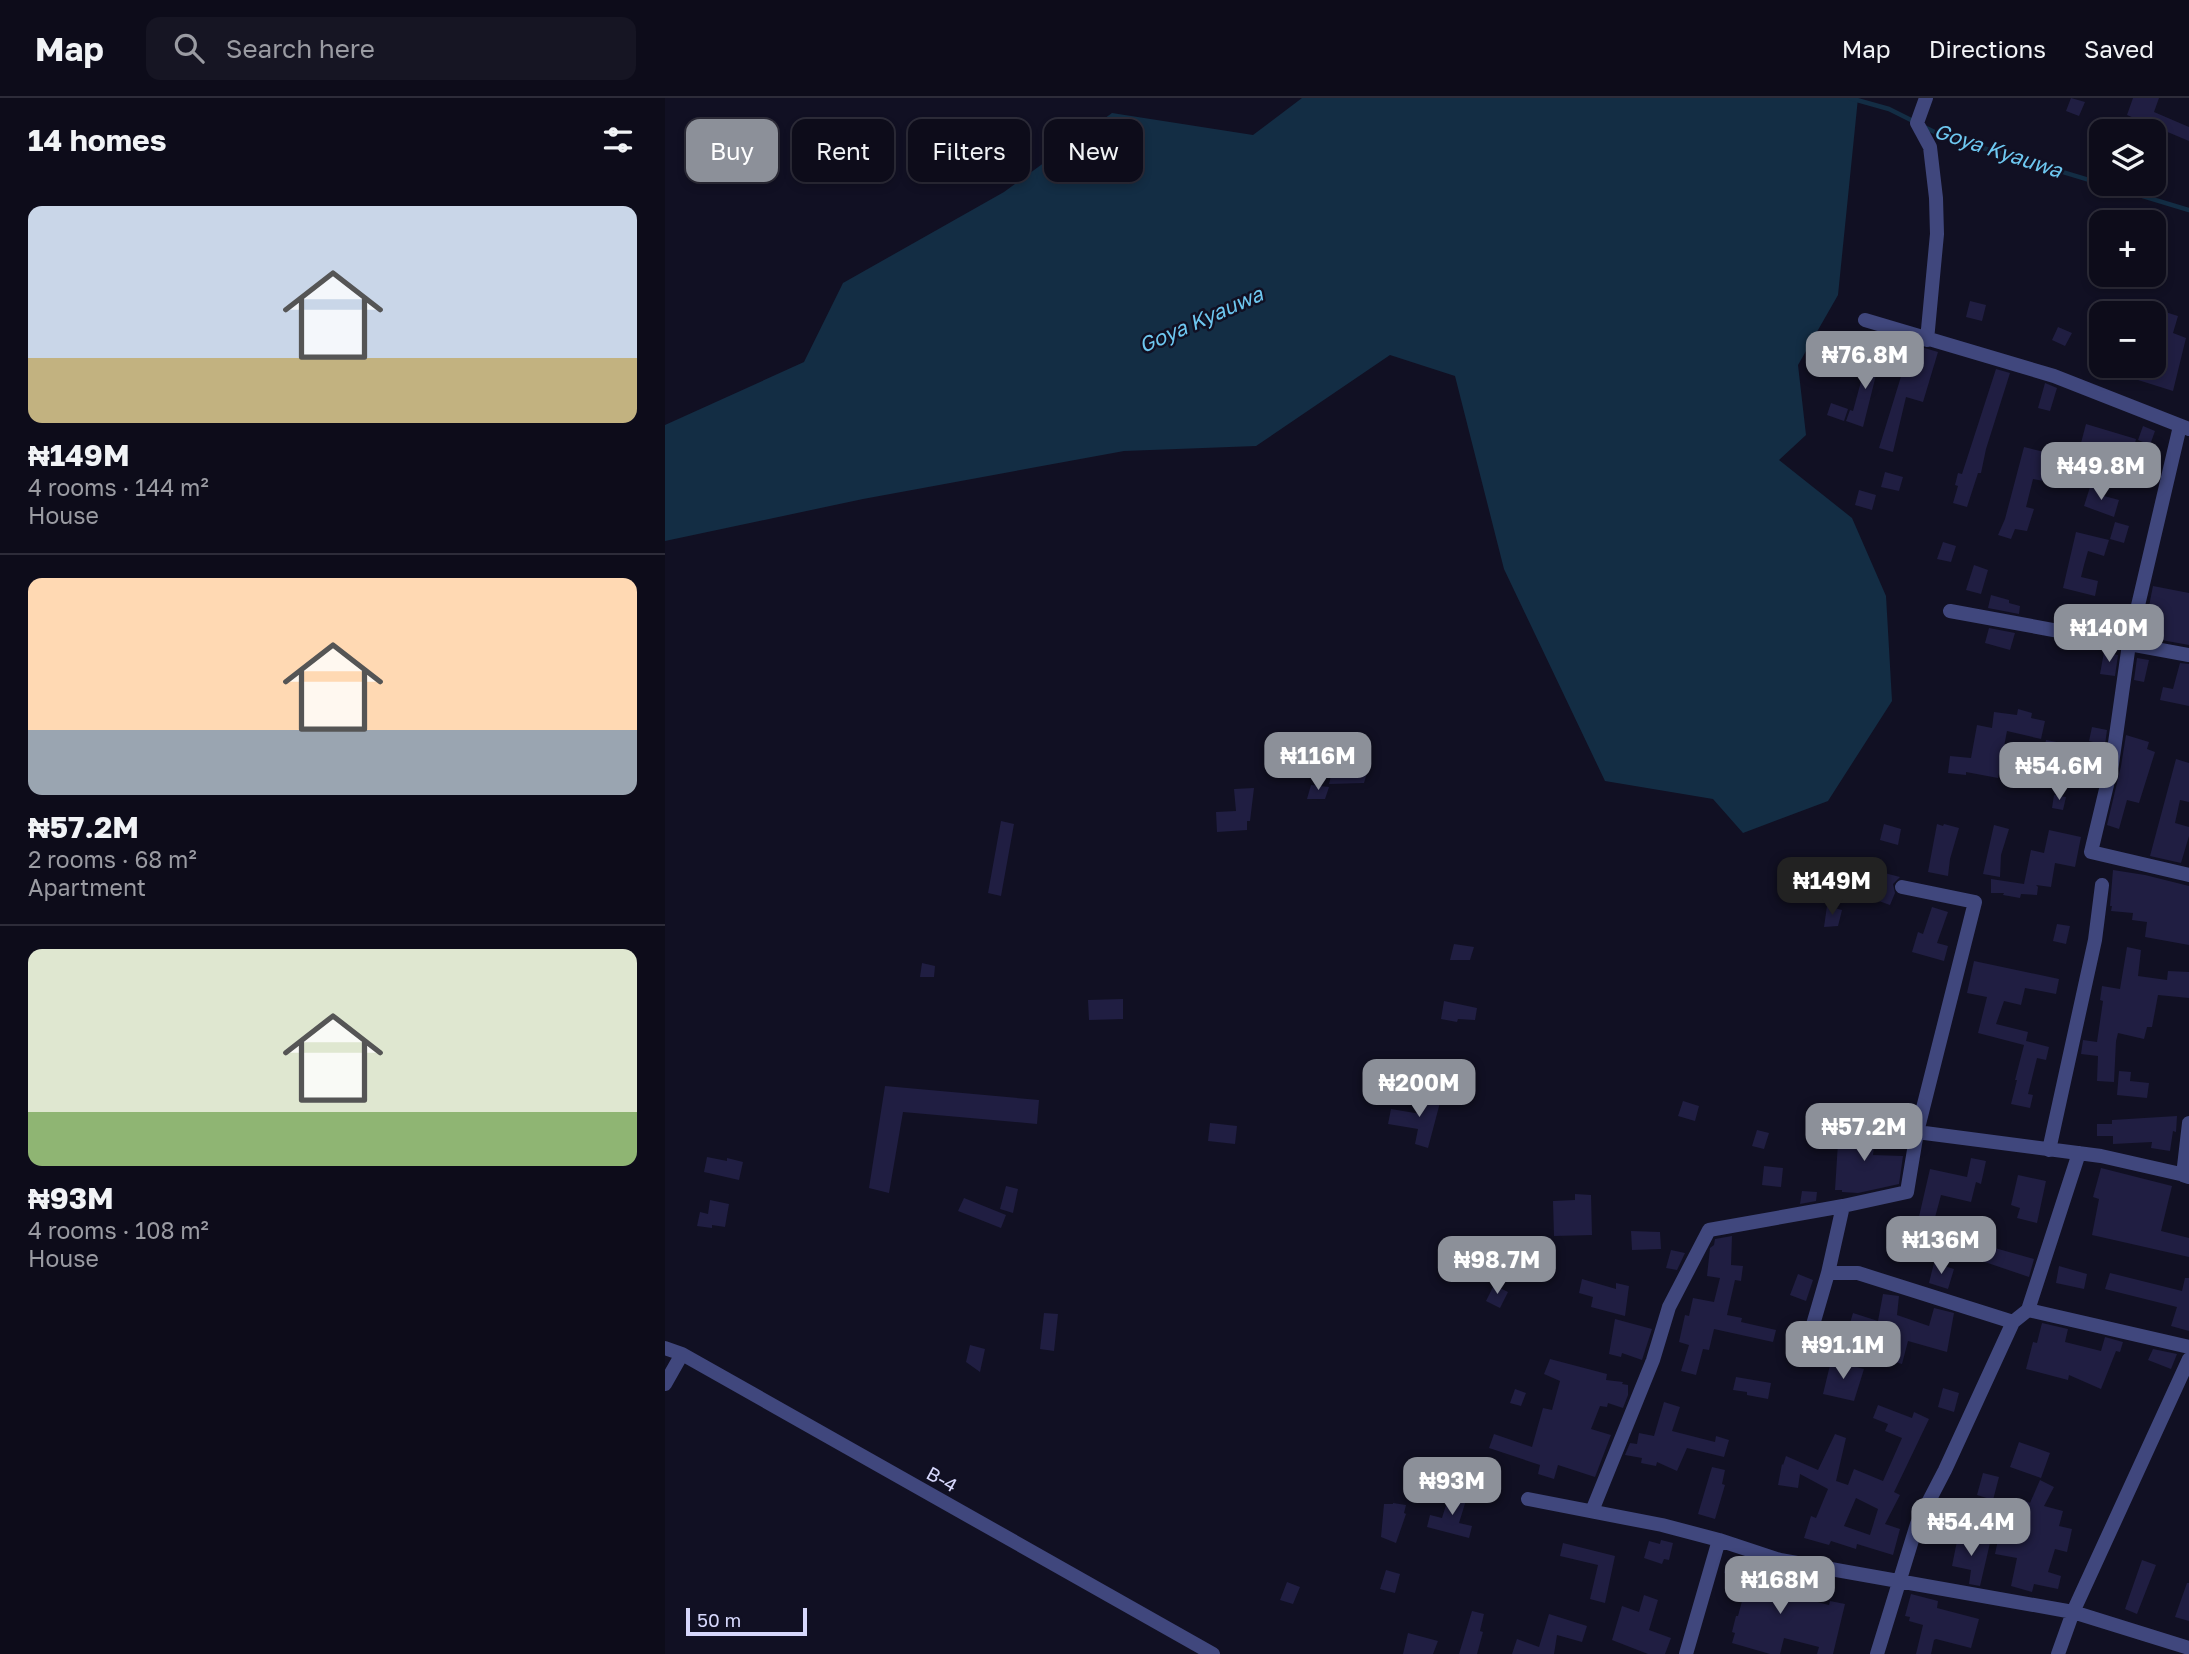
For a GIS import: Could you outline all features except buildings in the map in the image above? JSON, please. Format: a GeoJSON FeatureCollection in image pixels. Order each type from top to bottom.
{"type":"FeatureCollection","features":[{"type":"Feature","properties":{"kind":"street"},"geometry":{"type":"LineString","coordinates":[[1926,98],[1917,123],[1930,147],[1937,234],[1927,340]]}},
{"type":"Feature","properties":{"kind":"street"},"geometry":{"type":"LineString","coordinates":[[1865,320],[2054,376],[2184,428],[2129,644],[2112,764],[2091,852],[2189,875]]}},
{"type":"Feature","properties":{"kind":"street"},"geometry":{"type":"LineString","coordinates":[[1950,611],[2189,655]]}},
{"type":"Feature","properties":{"kind":"street"},"geometry":{"type":"LineString","coordinates":[[2049,1150],[2095,940],[2102,885]]}},
{"type":"Feature","properties":{"kind":"street"},"geometry":{"type":"LineString","coordinates":[[1592,1511],[1653,1360],[1669,1307],[1709,1230],[1907,1192],[1917,1132],[1975,902],[1902,887]]}},
{"type":"Feature","properties":{"kind":"street"},"geometry":{"type":"LineString","coordinates":[[1917,1132],[2101,1156],[2187,1176],[2189,1123]]}},
{"type":"Feature","properties":{"kind":"street"},"geometry":{"type":"LineString","coordinates":[[1877,1654],[1917,1524],[1945,1470],[2013,1322],[2028,1310],[2080,1153]]}},
{"type":"Feature","properties":{"kind":"street"},"geometry":{"type":"LineString","coordinates":[[1810,1335],[1843,1206]]}},
{"type":"Feature","properties":{"kind":"street"},"geometry":{"type":"LineString","coordinates":[[1828,1273],[1858,1273],[2013,1322]]}},
{"type":"Feature","properties":{"kind":"street"},"geometry":{"type":"LineString","coordinates":[[2028,1310],[2189,1347]]}},
{"type":"Feature","properties":{"kind":"street","name":"B-4"},"geometry":{"type":"LineString","coordinates":[[665,1348],[682,1354],[1213,1654]]}},
{"type":"Feature","properties":{"kind":"street"},"geometry":{"type":"LineString","coordinates":[[665,1384],[682,1354]]}},
{"type":"Feature","properties":{"kind":"street"},"geometry":{"type":"LineString","coordinates":[[2058,1654],[2073,1612],[2189,1359]]}},
{"type":"Feature","properties":{"kind":"street"},"geometry":{"type":"LineString","coordinates":[[1528,1499],[1662,1525],[1780,1560],[2073,1612],[2189,1648]]}},
{"type":"Feature","properties":{"kind":"street"},"geometry":{"type":"LineString","coordinates":[[1686,1654],[1719,1540]]}},
{"type":"Feature","properties":{"kind":"water"},"geometry":{"type":"Polygon","coordinates":[[[1302,98],[1858,98],[1838,295],[1798,365],[1806,435],[1779,460],[1852,518],[1886,596],[1892,701],[1828,801],[1743,833],[1713,799],[1605,781],[1504,569],[1455,376],[1390,355],[1256,446],[1124,451],[863,499],[665,541],[665,425],[804,362],[843,283],[1018,182],[1030,182],[1030,173],[1044,163],[1044,182],[1143,182],[1143,119],[1104,119],[1112,113],[1253,135],[1302,98]]]}},
{"type":"Feature","properties":{"kind":"waterway","name":"Goya Kyauwa"},"geometry":{"type":"LineString","coordinates":[[1850,98],[1889,109],[1915,122]]}},
{"type":"Feature","properties":{"kind":"waterway","name":"Goya Kyauwa"},"geometry":{"type":"LineString","coordinates":[[1922,126],[1943,136],[2189,210]]}}]}
